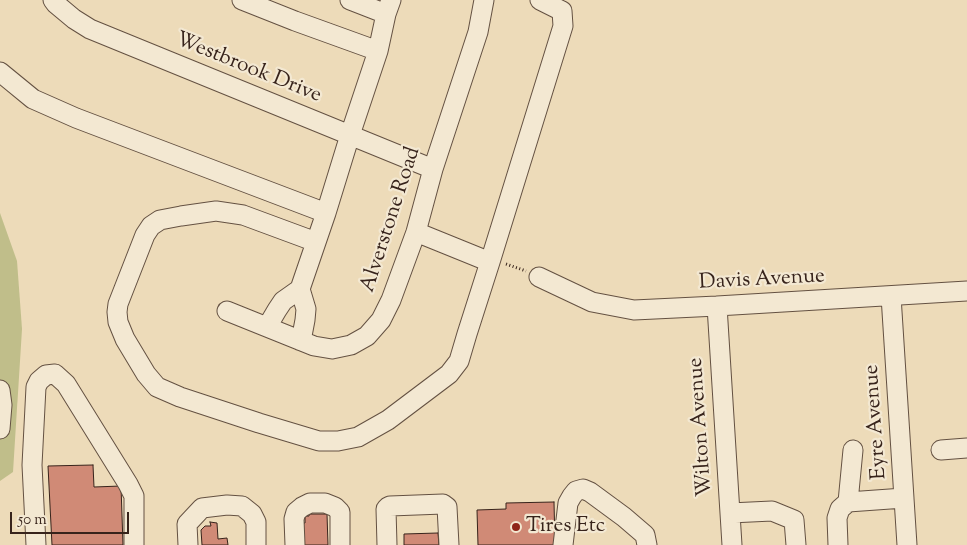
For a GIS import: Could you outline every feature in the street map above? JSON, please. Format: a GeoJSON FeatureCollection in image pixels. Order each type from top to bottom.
{"type":"FeatureCollection","features":[{"type":"Feature","properties":{"kind":"street","name":"Westbrook Drive"},"geometry":{"type":"LineString","coordinates":[[53,0],[74,19],[90,29],[433,168]]}},
{"type":"Feature","properties":{"kind":"street"},"geometry":{"type":"LineString","coordinates":[[242,0],[378,51]]}},
{"type":"Feature","properties":{"kind":"street"},"geometry":{"type":"LineString","coordinates":[[267,328],[284,301],[300,289],[378,51],[389,7],[350,0]]}},
{"type":"Feature","properties":{"kind":"street","name":"Alverstone Road"},"geometry":{"type":"LineString","coordinates":[[227,311],[314,346],[332,349],[352,345],[367,336],[381,320],[391,300],[416,232],[433,168],[478,32],[484,0]]}},
{"type":"Feature","properties":{"kind":"street"},"geometry":{"type":"LineString","coordinates":[[316,242],[243,215],[216,211],[160,220],[151,226],[145,235],[116,312],[125,339],[146,374],[158,387],[180,397],[319,442],[358,437],[388,420],[450,374],[459,361],[563,26],[562,11],[540,0]]}},
{"type":"Feature","properties":{"kind":"street"},"geometry":{"type":"LineString","coordinates":[[0,72],[33,99],[76,118],[326,213]]}},
{"type":"Feature","properties":{"kind":"street"},"geometry":{"type":"LineString","coordinates":[[416,232],[490,262]]}},
{"type":"Feature","properties":{"kind":"street","name":"Davis Avenue"},"geometry":{"type":"LineString","coordinates":[[538,277],[592,302],[634,310],[967,291]]}},
{"type":"Feature","properties":{"kind":"street"},"geometry":{"type":"LineString","coordinates":[[300,289],[306,309],[301,341]]}},
{"type":"Feature","properties":{"kind":"street","name":"Eyre Avenue"},"geometry":{"type":"LineString","coordinates":[[891,296],[907,545]]}},
{"type":"Feature","properties":{"kind":"street","name":"Wilton Avenue"},"geometry":{"type":"LineString","coordinates":[[717,306],[732,545]]}},
{"type":"Feature","properties":{"kind":"street"},"geometry":{"type":"LineString","coordinates":[[36,545],[32,465],[36,387],[39,381],[46,375],[55,374],[66,384],[134,496],[134,545]]}},
{"type":"Feature","properties":{"kind":"street"},"geometry":{"type":"LineString","coordinates":[[0,429],[1,399]]}},
{"type":"Feature","properties":{"kind":"street"},"geometry":{"type":"LineString","coordinates":[[941,450],[967,448]]}},
{"type":"Feature","properties":{"kind":"street"},"geometry":{"type":"LineString","coordinates":[[848,502],[853,450]]}},
{"type":"Feature","properties":{"kind":"street"},"geometry":{"type":"LineString","coordinates":[[562,545],[568,504],[576,491],[583,489],[624,517],[645,535],[647,545]]}},
{"type":"Feature","properties":{"kind":"street"},"geometry":{"type":"LineString","coordinates":[[838,545],[837,518],[840,509],[848,502],[904,498]]}},
{"type":"Feature","properties":{"kind":"street"},"geometry":{"type":"LineString","coordinates":[[295,545],[294,519],[296,512],[310,503],[318,503],[335,506],[340,512],[340,545]]}},
{"type":"Feature","properties":{"kind":"street"},"geometry":{"type":"LineString","coordinates":[[387,545],[386,509],[388,507],[443,504],[447,507],[449,545]]}},
{"type":"Feature","properties":{"kind":"street"},"geometry":{"type":"LineString","coordinates":[[188,545],[187,524],[196,514],[202,508],[227,505],[242,506],[252,514],[256,522],[256,545]]}},
{"type":"Feature","properties":{"kind":"street"},"geometry":{"type":"LineString","coordinates":[[730,513],[772,511],[794,520],[796,545]]}},
{"type":"Feature","properties":{"kind":"shaded area"},"geometry":{"type":"Polygon","coordinates":[[[0,213],[17,261],[22,329],[13,472],[0,481],[0,213]]]}},
{"type":"Feature","properties":{"kind":"building"},"geometry":{"type":"Polygon","coordinates":[[[93,465],[94,487],[121,486],[123,545],[52,545],[48,466],[93,465]]]}},
{"type":"Feature","properties":{"kind":"building","name":"Tires Etc"},"geometry":{"type":"Polygon","coordinates":[[[554,502],[555,545],[478,545],[477,510],[506,509],[506,503],[554,502]]]}},
{"type":"Feature","properties":{"kind":"building"},"geometry":{"type":"Polygon","coordinates":[[[309,514],[327,514],[328,545],[303,545],[302,523],[305,523],[305,516],[309,516],[309,514]]]}},
{"type":"Feature","properties":{"kind":"building"},"geometry":{"type":"Polygon","coordinates":[[[210,522],[217,523],[218,539],[227,538],[228,545],[202,545],[201,530],[205,526],[211,526],[210,522]]]}},
{"type":"Feature","properties":{"kind":"building"},"geometry":{"type":"Polygon","coordinates":[[[438,533],[439,545],[404,545],[404,534],[438,533]]]}},
{"type":"Feature","properties":{"kind":"place","name":"Tires Etc"},"geometry":{"type":"Point","coordinates":[516,527]}}]}
